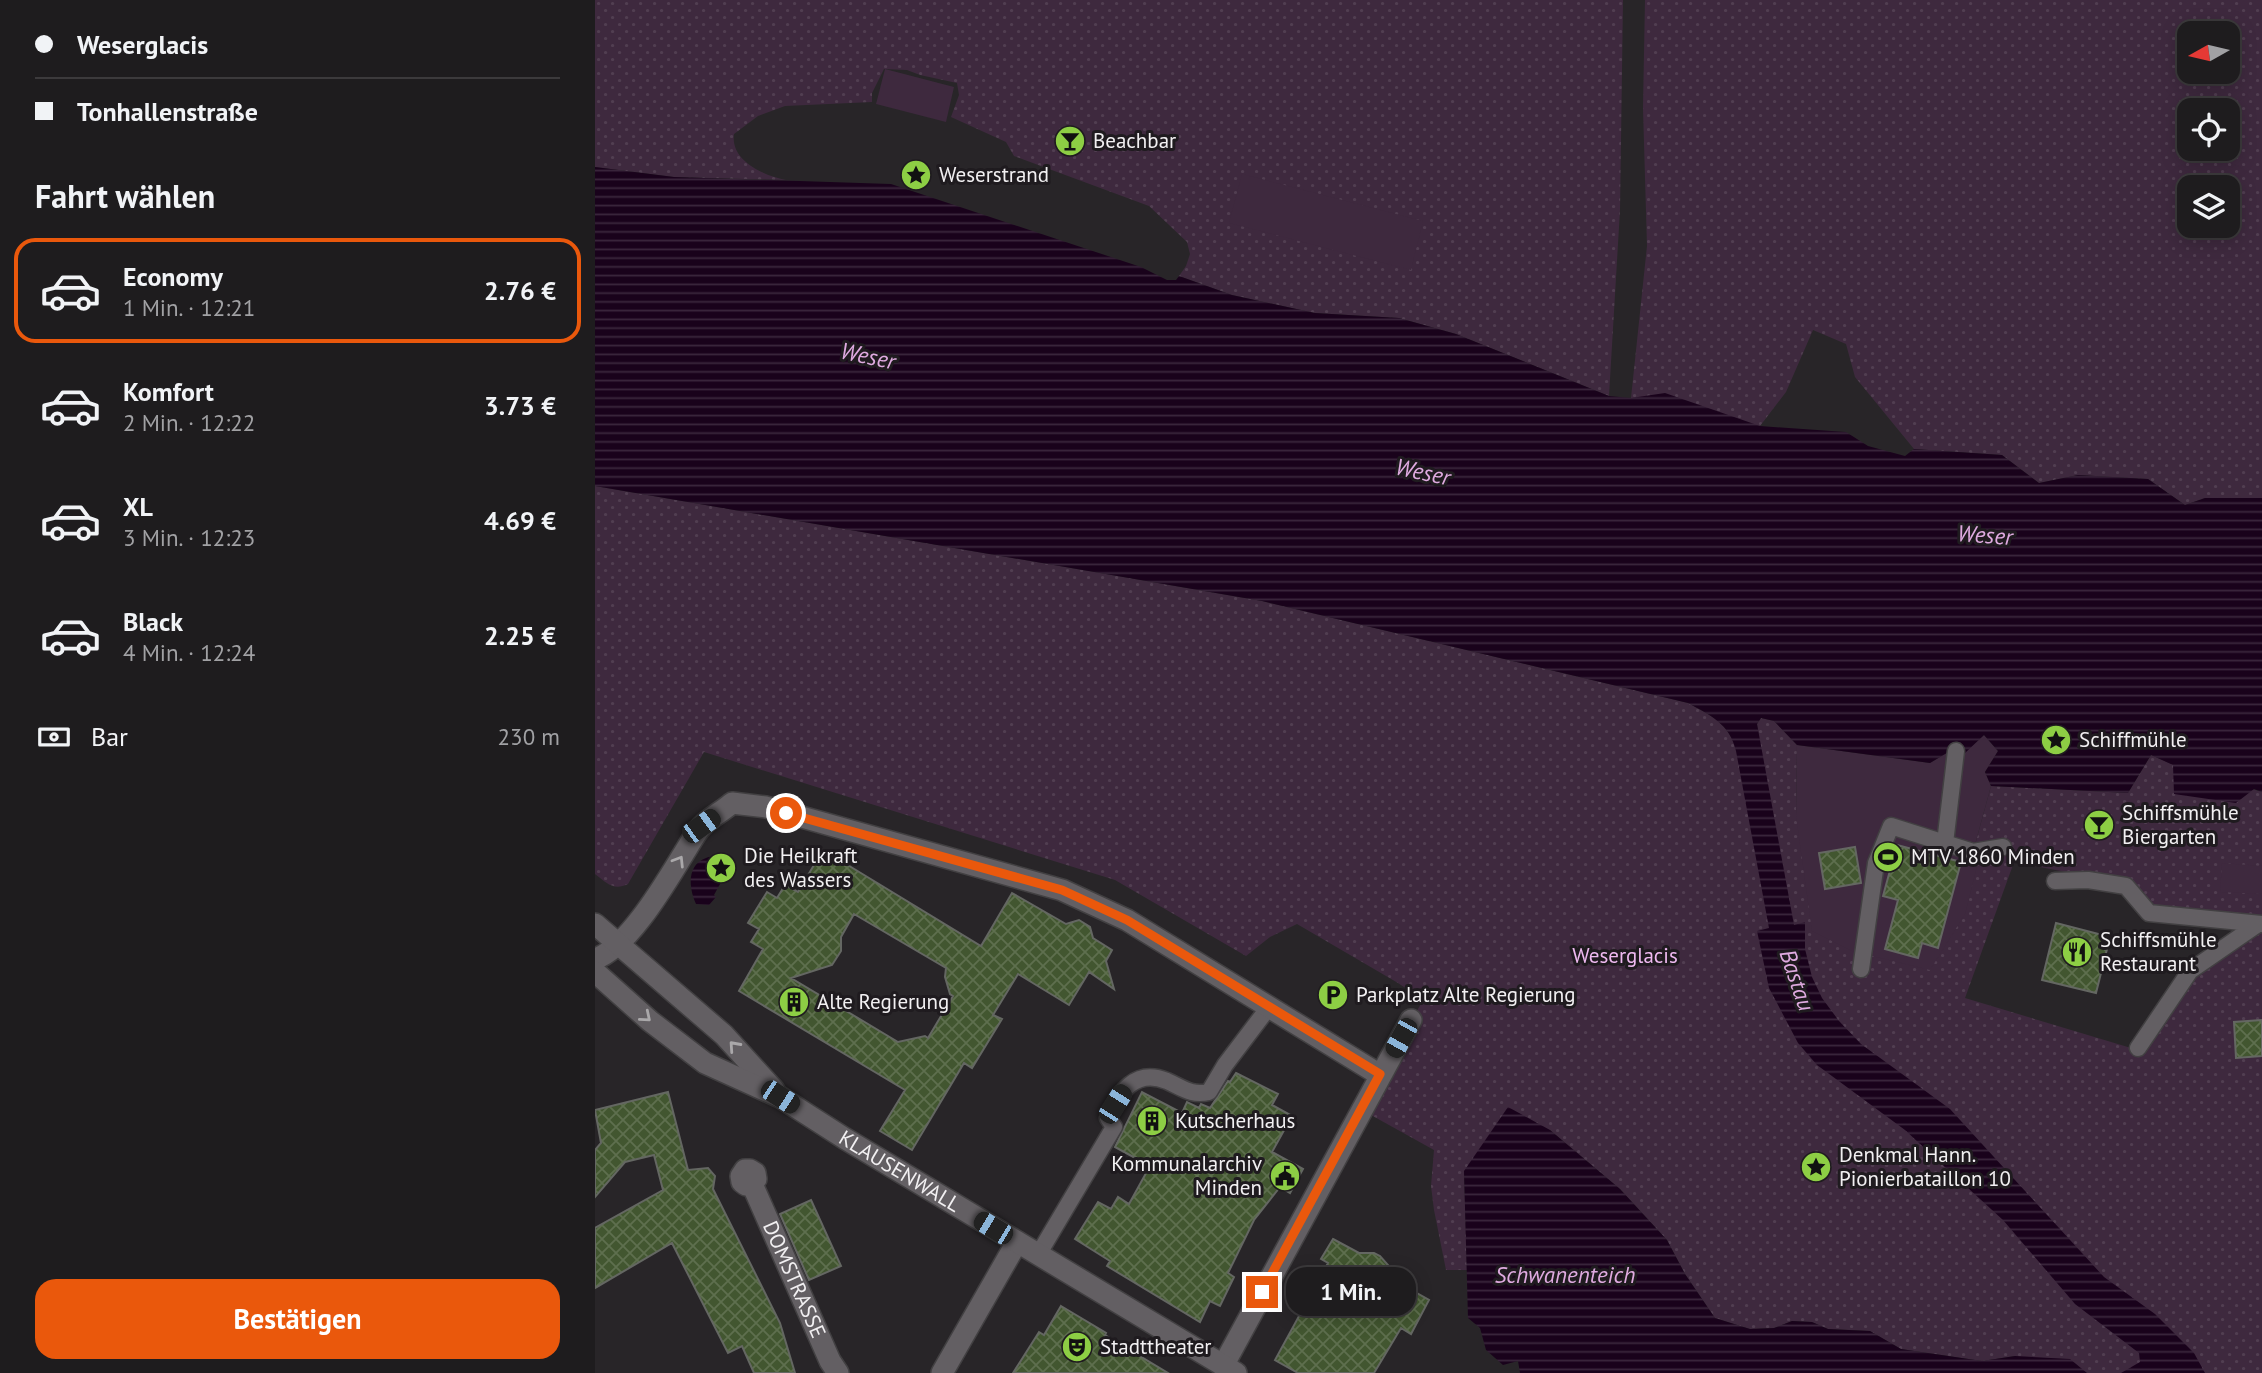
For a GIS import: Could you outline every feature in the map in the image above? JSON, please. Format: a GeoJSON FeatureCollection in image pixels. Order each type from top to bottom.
{"type":"FeatureCollection","features":[{"type":"Feature","properties":{"kind":"street"},"geometry":{"type":"LineString","coordinates":[[595,959],[604,956],[618,944],[655,899],[701,826],[732,803],[766,807],[1062,890],[1127,920],[1380,1074]]}},
{"type":"Feature","properties":{"kind":"street","name":"KLAUSENWALL"},"geometry":{"type":"LineString","coordinates":[[595,924],[724,1035],[780,1097]]}},
{"type":"Feature","properties":{"kind":"street","name":"KLAUSENWALL"},"geometry":{"type":"LineString","coordinates":[[595,972],[650,1021],[705,1063],[780,1097],[1230,1369]]}},
{"type":"Feature","properties":{"kind":"street"},"geometry":{"type":"LineString","coordinates":[[1230,1369],[1380,1074],[1411,1020]]}},
{"type":"Feature","properties":{"kind":"street","name":"DOMSTRASSE"},"geometry":{"type":"LineString","coordinates":[[753,1184],[830,1361],[838,1373]]}},
{"type":"Feature","properties":{"kind":"street"},"geometry":{"type":"LineString","coordinates":[[942,1373],[1017,1242]]}},
{"type":"Feature","properties":{"kind":"lane"},"geometry":{"type":"LineString","coordinates":[[1945,844],[1956,751]]}},
{"type":"Feature","properties":{"kind":"lane"},"geometry":{"type":"LineString","coordinates":[[1861,969],[1876,863],[1891,826],[1973,852],[2003,848]]}},
{"type":"Feature","properties":{"kind":"lane"},"geometry":{"type":"LineString","coordinates":[[2055,881],[2088,880],[2126,886],[2148,914],[2260,924]]}},
{"type":"Feature","properties":{"kind":"lane"},"geometry":{"type":"LineString","coordinates":[[2138,1048],[2190,971],[2260,924]]}},
{"type":"Feature","properties":{"kind":"lane"},"geometry":{"type":"LineString","coordinates":[[1038,1255],[1114,1127],[1108,1118],[1124,1089],[1131,1082],[1146,1078],[1165,1080],[1184,1092],[1209,1092],[1225,1065],[1269,1007]]}},
{"type":"Feature","properties":{"kind":"green space"},"geometry":{"type":"Polygon","coordinates":[[[595,0],[1623,0],[1620,210],[1609,396],[1456,334],[1399,318],[1315,313],[1232,295],[1179,276],[1190,254],[1187,242],[1149,206],[1014,156],[1006,142],[951,117],[959,95],[957,83],[907,70],[884,69],[872,93],[872,102],[785,106],[758,116],[734,134],[734,144],[743,159],[759,171],[786,180],[674,177],[595,167],[595,0]]]}},
{"type":"Feature","properties":{"kind":"green space"},"geometry":{"type":"Polygon","coordinates":[[[1645,0],[2262,0],[2262,498],[2205,498],[2185,505],[2148,479],[2078,475],[2039,483],[2002,455],[1914,449],[1855,377],[1846,344],[1813,330],[1786,392],[1760,426],[1631,398],[1647,246],[1643,108],[1645,0]]]}},
{"type":"Feature","properties":{"kind":"green space"},"geometry":{"type":"Polygon","coordinates":[[[885,69],[954,87],[946,122],[876,104],[885,69]]]}},
{"type":"Feature","properties":{"kind":"green space"},"geometry":{"type":"Polygon","coordinates":[[[1242,174],[1423,221],[1411,270],[1229,223],[1242,174]]]}},
{"type":"Feature","properties":{"kind":"green space","name":"Weserglacis"},"geometry":{"type":"Polygon","coordinates":[[[595,486],[1262,601],[1688,703],[1721,724],[1735,745],[1760,748],[1757,724],[1761,718],[1774,721],[1797,745],[1796,816],[1973,852],[1991,786],[2128,793],[2151,755],[2174,765],[2262,792],[2262,924],[2149,913],[2124,883],[2014,862],[1965,998],[2131,1048],[2193,975],[2262,929],[2262,1373],[2087,1373],[2015,1356],[1982,1361],[1901,1349],[1870,1331],[1828,1329],[1812,1322],[1792,1321],[1774,1328],[1750,1329],[1715,1318],[1685,1274],[1667,1240],[1620,1189],[1550,1130],[1464,1171],[1467,1270],[1446,1270],[1431,1186],[1434,1150],[1362,1110],[1423,1000],[1297,924],[1270,937],[1246,956],[1115,880],[704,752],[628,884],[618,887],[610,885],[595,874],[595,486]]]}},
{"type":"Feature","properties":{"kind":"green space","name":"MTV 1860 Minden"},"geometry":{"type":"Polygon","coordinates":[[[1984,735],[1998,751],[1985,772],[1991,786],[1973,852],[1978,862],[1965,914],[1930,970],[1852,951],[1812,931],[1796,816],[1797,745],[1930,763],[1950,751],[1965,752],[1984,735]]]}},
{"type":"Feature","properties":{"kind":"green space"},"geometry":{"type":"Polygon","coordinates":[[[2222,863],[2262,866],[2262,894],[2220,892],[2222,863]]]}},
{"type":"Feature","properties":{"kind":"water"},"geometry":{"type":"Polygon","coordinates":[[[595,167],[674,177],[891,184],[1141,267],[1167,280],[1176,280],[1179,276],[1232,295],[1315,313],[1399,318],[1456,334],[1609,396],[1631,398],[1665,393],[1760,426],[1846,432],[1868,446],[1905,456],[1914,449],[2002,455],[2039,483],[2078,475],[2148,479],[2185,505],[2205,498],[2262,498],[2262,792],[2254,789],[2236,803],[2174,794],[2173,765],[2151,755],[2128,793],[1991,786],[1985,772],[1998,751],[1984,735],[1965,753],[1950,751],[1930,763],[1797,745],[1774,721],[1761,718],[1757,724],[1794,925],[1805,922],[1805,949],[1812,977],[1822,998],[1861,1044],[1950,1109],[2104,1277],[2155,1314],[2194,1353],[2205,1373],[2121,1373],[2140,1362],[2139,1353],[2075,1304],[2003,1220],[1905,1130],[1817,1065],[1798,1043],[1769,988],[1757,931],[1769,928],[1736,751],[1724,727],[1696,707],[1262,601],[595,486],[595,167]]]}},
{"type":"Feature","properties":{"kind":"water"},"geometry":{"type":"Polygon","coordinates":[[[724,855],[730,858],[732,867],[729,876],[725,875],[714,895],[716,897],[709,905],[696,904],[691,885],[695,866],[706,858],[724,855]]]}},
{"type":"Feature","properties":{"kind":"water","name":"Schwanenteich"},"geometry":{"type":"Polygon","coordinates":[[[1508,1107],[1550,1130],[1620,1189],[1667,1240],[1685,1274],[1715,1318],[1750,1329],[1774,1328],[1792,1321],[1812,1322],[1828,1329],[1870,1331],[1901,1349],[1982,1361],[2015,1356],[2070,1359],[2087,1373],[1520,1373],[1518,1361],[1503,1365],[1486,1350],[1480,1328],[1468,1318],[1464,1171],[1508,1107]]]}},
{"type":"Feature","properties":{"kind":"building"},"geometry":{"type":"Polygon","coordinates":[[[1897,845],[1961,862],[1938,948],[1922,943],[1918,958],[1885,949],[1898,900],[1883,896],[1897,845]]]}},
{"type":"Feature","properties":{"kind":"building"},"geometry":{"type":"Polygon","coordinates":[[[1855,847],[1861,883],[1825,889],[1819,853],[1855,847]]]}},
{"type":"Feature","properties":{"kind":"building","name":"Alte Regierung"},"geometry":{"type":"Polygon","coordinates":[[[823,850],[981,946],[1012,893],[1066,924],[1079,920],[1090,927],[1093,938],[1112,950],[1106,961],[1114,989],[1089,972],[1069,1005],[1018,974],[993,1015],[1002,1019],[972,1068],[964,1063],[912,1150],[880,1131],[905,1090],[739,991],[763,949],[751,942],[759,929],[748,923],[767,892],[777,898],[785,885],[798,892],[823,850]],[[854,914],[841,937],[841,951],[832,965],[791,978],[898,1042],[925,1036],[928,1038],[953,996],[945,977],[946,968],[854,914]]]}},
{"type":"Feature","properties":{"kind":"building"},"geometry":{"type":"Polygon","coordinates":[[[2056,923],[2110,937],[2096,993],[2042,980],[2056,923]]]}},
{"type":"Feature","properties":{"kind":"building"},"geometry":{"type":"Polygon","coordinates":[[[2262,1020],[2262,1056],[2236,1058],[2234,1022],[2262,1020]]]}},
{"type":"Feature","properties":{"kind":"building","name":"Kommunalarchiv Minden"},"geometry":{"type":"Polygon","coordinates":[[[1236,1073],[1278,1094],[1272,1105],[1292,1116],[1272,1152],[1303,1169],[1290,1193],[1280,1187],[1254,1220],[1228,1273],[1234,1277],[1220,1306],[1210,1301],[1200,1322],[1107,1266],[1110,1261],[1075,1239],[1098,1202],[1111,1209],[1118,1197],[1129,1204],[1150,1166],[1115,1147],[1142,1092],[1182,1113],[1187,1102],[1199,1108],[1201,1104],[1210,1108],[1236,1073]]]}},
{"type":"Feature","properties":{"kind":"building"},"geometry":{"type":"Polygon","coordinates":[[[668,1092],[688,1170],[708,1168],[715,1176],[713,1189],[780,1323],[795,1373],[754,1373],[742,1346],[728,1353],[672,1243],[595,1288],[595,1228],[663,1190],[654,1155],[625,1162],[595,1197],[595,1150],[601,1143],[595,1110],[668,1092]]]}},
{"type":"Feature","properties":{"kind":"building"},"geometry":{"type":"Polygon","coordinates":[[[811,1200],[841,1266],[809,1280],[780,1214],[811,1200]]]}},
{"type":"Feature","properties":{"kind":"building"},"geometry":{"type":"Polygon","coordinates":[[[1333,1239],[1359,1253],[1374,1253],[1380,1256],[1395,1273],[1411,1282],[1408,1288],[1429,1300],[1411,1334],[1401,1328],[1374,1373],[1298,1373],[1275,1360],[1328,1263],[1321,1259],[1333,1239]]]}},
{"type":"Feature","properties":{"kind":"building","name":"Stadttheater"},"geometry":{"type":"Polygon","coordinates":[[[1061,1306],[1168,1373],[1013,1373],[1039,1332],[1044,1335],[1061,1306]]]}},
{"type":"Feature","properties":{"kind":"place","name":"Beachbar"},"geometry":{"type":"Point","coordinates":[1070,141]}},
{"type":"Feature","properties":{"kind":"place","name":"Weserstrand"},"geometry":{"type":"Point","coordinates":[916,175]}},
{"type":"Feature","properties":{"kind":"place","name":"Schiffmühle"},"geometry":{"type":"Point","coordinates":[2056,740]}},
{"type":"Feature","properties":{"kind":"place","name":"Schiffsmühle Biergarten"},"geometry":{"type":"Point","coordinates":[2099,825]}},
{"type":"Feature","properties":{"kind":"place","name":"MTV 1860 Minden"},"geometry":{"type":"Point","coordinates":[1888,857]}},
{"type":"Feature","properties":{"kind":"place","name":"Die Heilkraft des Wassers"},"geometry":{"type":"Point","coordinates":[721,868]}},
{"type":"Feature","properties":{"kind":"place","name":"Schiffsmühle Restaurant"},"geometry":{"type":"Point","coordinates":[2077,952]}},
{"type":"Feature","properties":{"kind":"place","name":"Parkplatz Alte Regierung"},"geometry":{"type":"Point","coordinates":[1333,995]}},
{"type":"Feature","properties":{"kind":"place","name":"Alte Regierung"},"geometry":{"type":"Point","coordinates":[794,1002]}},
{"type":"Feature","properties":{"kind":"place","name":"Kutscherhaus"},"geometry":{"type":"Point","coordinates":[1152,1121]}},
{"type":"Feature","properties":{"kind":"place","name":"Denkmal Hann. Pionierbataillon 10"},"geometry":{"type":"Point","coordinates":[1816,1167]}},
{"type":"Feature","properties":{"kind":"place","name":"Kommunalarchiv Minden"},"geometry":{"type":"Point","coordinates":[1285,1176]}},
{"type":"Feature","properties":{"kind":"place","name":"Stadttheater"},"geometry":{"type":"Point","coordinates":[1077,1347]}},
{"type":"Feature","properties":{"kind":"route"},"geometry":{"type":"LineString","coordinates":[[786,813],[1062,890],[1127,920],[1380,1074],[1262,1292]]}},
{"type":"Feature","properties":{"kind":"water label","name":"Weser"},"geometry":{"type":"Point","coordinates":[868,356]}},
{"type":"Feature","properties":{"kind":"water label","name":"Weser"},"geometry":{"type":"Point","coordinates":[1423,472]}},
{"type":"Feature","properties":{"kind":"water label","name":"Weser"},"geometry":{"type":"Point","coordinates":[1985,535]}},
{"type":"Feature","properties":{"kind":"water label","name":"Bastau"},"geometry":{"type":"Point","coordinates":[1797,980]}}]}
